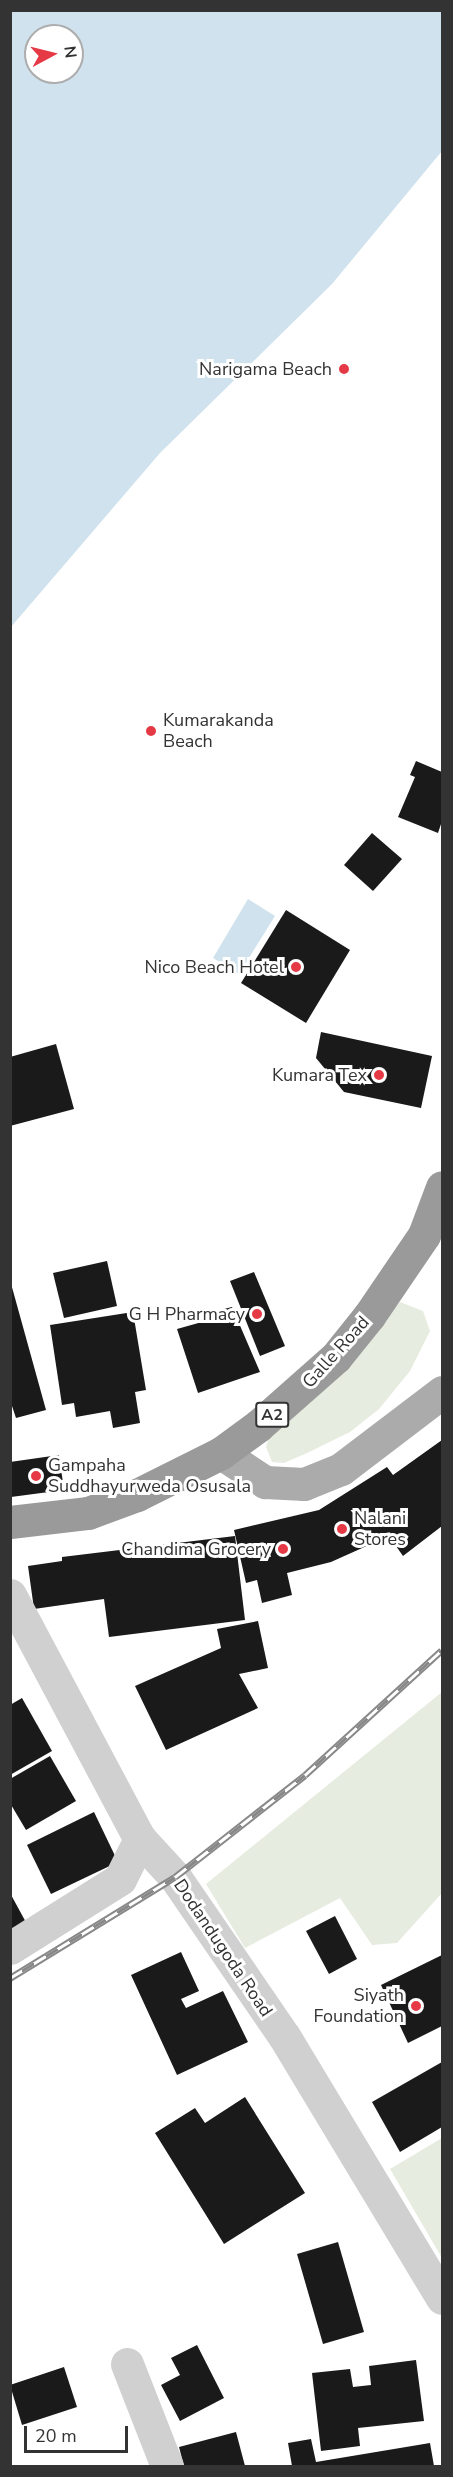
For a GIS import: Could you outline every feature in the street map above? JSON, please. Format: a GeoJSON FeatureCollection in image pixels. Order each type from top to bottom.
{"type":"FeatureCollection","features":[{"type":"Feature","properties":{"kind":"highway","name":"Galle Road"},"geometry":{"type":"LineString","coordinates":[[10,1522],[88,1513],[137,1495],[221,1453],[298,1394],[336,1357],[433,1239],[442,1187]]}},
{"type":"Feature","properties":{"kind":"main road"},"geometry":{"type":"LineString","coordinates":[[221,1453],[265,1482],[303,1485],[341,1469],[442,1392]]}},
{"type":"Feature","properties":{"kind":"street","name":"Dodandugoda Road"},"geometry":{"type":"LineString","coordinates":[[10,1595],[140,1839],[175,1877],[284,2036],[442,2298]]}},
{"type":"Feature","properties":{"kind":"street"},"geometry":{"type":"LineString","coordinates":[[10,1948],[120,1879],[140,1839]]}},
{"type":"Feature","properties":{"kind":"street"},"geometry":{"type":"LineString","coordinates":[[126,2364],[167,2466]]}},
{"type":"Feature","properties":{"kind":"shaded area"},"geometry":{"type":"Polygon","coordinates":[[[400,1302],[423,1311],[430,1331],[410,1371],[379,1409],[350,1432],[284,1463],[272,1462],[266,1447],[272,1428],[400,1302]]]}},
{"type":"Feature","properties":{"kind":"shaded area"},"geometry":{"type":"Polygon","coordinates":[[[442,1692],[442,1893],[397,1943],[372,1945],[340,1898],[245,1948],[206,1884],[442,1692]]]}},
{"type":"Feature","properties":{"kind":"shaded area"},"geometry":{"type":"Polygon","coordinates":[[[442,2138],[442,2258],[390,2169],[442,2138]]]}},
{"type":"Feature","properties":{"kind":"water"},"geometry":{"type":"Polygon","coordinates":[[[11,10],[442,11],[442,151],[332,284],[160,453],[11,627],[11,10]]]}},
{"type":"Feature","properties":{"kind":"water"},"geometry":{"type":"Polygon","coordinates":[[[248,899],[275,916],[239,974],[213,958],[248,899]]]}},
{"type":"Feature","properties":{"kind":"building"},"geometry":{"type":"Polygon","coordinates":[[[416,761],[442,772],[442,821],[438,833],[398,817],[415,777],[410,775],[416,761]]]}},
{"type":"Feature","properties":{"kind":"building"},"geometry":{"type":"Polygon","coordinates":[[[372,833],[402,859],[373,891],[344,865],[372,833]]]}},
{"type":"Feature","properties":{"kind":"building","name":"Nico Beach Hotel"},"geometry":{"type":"Polygon","coordinates":[[[286,910],[350,950],[306,1023],[241,983],[286,910]]]}},
{"type":"Feature","properties":{"kind":"building","name":"Kumara Tex"},"geometry":{"type":"Polygon","coordinates":[[[321,1032],[432,1056],[421,1108],[344,1092],[316,1058],[321,1032]]]}},
{"type":"Feature","properties":{"kind":"building"},"geometry":{"type":"Polygon","coordinates":[[[56,1044],[74,1109],[10,1126],[10,1057],[56,1044]]]}},
{"type":"Feature","properties":{"kind":"building"},"geometry":{"type":"Polygon","coordinates":[[[107,1261],[117,1306],[64,1318],[53,1273],[107,1261]]]}},
{"type":"Feature","properties":{"kind":"building","name":"G H Pharmacy"},"geometry":{"type":"Polygon","coordinates":[[[254,1272],[285,1346],[260,1356],[230,1281],[254,1272]]]}},
{"type":"Feature","properties":{"kind":"building"},"geometry":{"type":"Polygon","coordinates":[[[10,1280],[46,1410],[16,1418],[10,1400],[10,1280]]]}},
{"type":"Feature","properties":{"kind":"building"},"geometry":{"type":"Polygon","coordinates":[[[232,1307],[260,1372],[198,1393],[177,1329],[202,1322],[199,1315],[232,1307]]]}},
{"type":"Feature","properties":{"kind":"building"},"geometry":{"type":"Polygon","coordinates":[[[133,1312],[146,1390],[135,1392],[140,1423],[113,1428],[110,1411],[76,1417],[74,1403],[62,1405],[50,1325],[133,1312]]]}},
{"type":"Feature","properties":{"kind":"building"},"geometry":{"type":"Polygon","coordinates":[[[442,1440],[442,1526],[403,1556],[389,1536],[331,1562],[287,1573],[292,1595],[262,1603],[257,1580],[246,1583],[234,1530],[319,1510],[387,1467],[393,1475],[442,1440]]]}},
{"type":"Feature","properties":{"kind":"building","name":"Gampaha Suddhayurweda Osusala"},"geometry":{"type":"Polygon","coordinates":[[[59,1455],[64,1490],[11,1497],[10,1462],[59,1455]]]}},
{"type":"Feature","properties":{"kind":"building"},"geometry":{"type":"Polygon","coordinates":[[[235,1536],[245,1620],[109,1637],[104,1599],[34,1609],[28,1566],[62,1561],[62,1557],[235,1536]]]}},
{"type":"Feature","properties":{"kind":"building"},"geometry":{"type":"Polygon","coordinates":[[[258,1621],[268,1668],[239,1674],[258,1708],[166,1750],[135,1686],[221,1648],[217,1629],[258,1621]]]}},
{"type":"Feature","properties":{"kind":"building"},"geometry":{"type":"Polygon","coordinates":[[[22,1698],[52,1751],[10,1775],[10,1705],[22,1698]]]}},
{"type":"Feature","properties":{"kind":"building"},"geometry":{"type":"Polygon","coordinates":[[[50,1756],[76,1801],[26,1830],[10,1803],[10,1779],[50,1756]]]}},
{"type":"Feature","properties":{"kind":"building"},"geometry":{"type":"Polygon","coordinates":[[[94,1812],[118,1862],[51,1894],[27,1845],[94,1812]]]}},
{"type":"Feature","properties":{"kind":"building"},"geometry":{"type":"Polygon","coordinates":[[[10,1893],[28,1926],[10,1935],[10,1893]]]}},
{"type":"Feature","properties":{"kind":"building"},"geometry":{"type":"Polygon","coordinates":[[[335,1916],[357,1959],[329,1974],[306,1931],[335,1916]]]}},
{"type":"Feature","properties":{"kind":"building"},"geometry":{"type":"Polygon","coordinates":[[[181,1952],[199,1991],[181,1999],[186,2008],[223,1991],[248,2042],[177,2075],[131,1975],[181,1952]]]}},
{"type":"Feature","properties":{"kind":"building","name":"Siyath Foundation"},"geometry":{"type":"Polygon","coordinates":[[[442,1955],[442,2026],[408,2043],[381,1985],[442,1955]]]}},
{"type":"Feature","properties":{"kind":"building"},"geometry":{"type":"Polygon","coordinates":[[[442,2062],[442,2127],[400,2152],[372,2102],[442,2062]]]}},
{"type":"Feature","properties":{"kind":"building"},"geometry":{"type":"Polygon","coordinates":[[[245,2097],[305,2193],[224,2244],[155,2133],[195,2108],[205,2123],[245,2097]]]}},
{"type":"Feature","properties":{"kind":"building"},"geometry":{"type":"Polygon","coordinates":[[[338,2242],[364,2332],[323,2344],[297,2254],[338,2242]]]}},
{"type":"Feature","properties":{"kind":"building"},"geometry":{"type":"Polygon","coordinates":[[[197,2345],[224,2398],[180,2421],[161,2385],[180,2375],[171,2358],[197,2345]]]}},
{"type":"Feature","properties":{"kind":"building"},"geometry":{"type":"Polygon","coordinates":[[[416,2360],[424,2421],[358,2428],[360,2446],[321,2451],[312,2373],[350,2369],[353,2387],[371,2385],[369,2366],[416,2360]]]}},
{"type":"Feature","properties":{"kind":"building"},"geometry":{"type":"Polygon","coordinates":[[[64,2367],[77,2407],[22,2425],[10,2385],[64,2367]]]}},
{"type":"Feature","properties":{"kind":"building"},"geometry":{"type":"Polygon","coordinates":[[[236,2432],[245,2466],[184,2466],[179,2447],[236,2432]]]}},
{"type":"Feature","properties":{"kind":"building"},"geometry":{"type":"Polygon","coordinates":[[[311,2439],[316,2462],[430,2443],[434,2466],[292,2466],[288,2443],[311,2439]]]}},
{"type":"Feature","properties":{"kind":"railway"},"geometry":{"type":"LineString","coordinates":[[10,1978],[175,1877],[305,1775],[442,1650]]}},
{"type":"Feature","properties":{"kind":"place","name":"Narigama Beach"},"geometry":{"type":"Point","coordinates":[344,369]}},
{"type":"Feature","properties":{"kind":"place","name":"Kumarakanda Beach"},"geometry":{"type":"Point","coordinates":[151,731]}},
{"type":"Feature","properties":{"kind":"place","name":"Nico Beach Hotel"},"geometry":{"type":"Point","coordinates":[296,967]}},
{"type":"Feature","properties":{"kind":"place","name":"Kumara Tex"},"geometry":{"type":"Point","coordinates":[379,1075]}},
{"type":"Feature","properties":{"kind":"place","name":"G H Pharmacy"},"geometry":{"type":"Point","coordinates":[257,1314]}},
{"type":"Feature","properties":{"kind":"place","name":"Gampaha Suddhayurweda Osusala"},"geometry":{"type":"Point","coordinates":[36,1476]}},
{"type":"Feature","properties":{"kind":"place","name":"Nalani Stores"},"geometry":{"type":"Point","coordinates":[342,1529]}},
{"type":"Feature","properties":{"kind":"place","name":"Chandima Grocery"},"geometry":{"type":"Point","coordinates":[283,1549]}},
{"type":"Feature","properties":{"kind":"place","name":"Siyath Foundation"},"geometry":{"type":"Point","coordinates":[416,2006]}}]}
